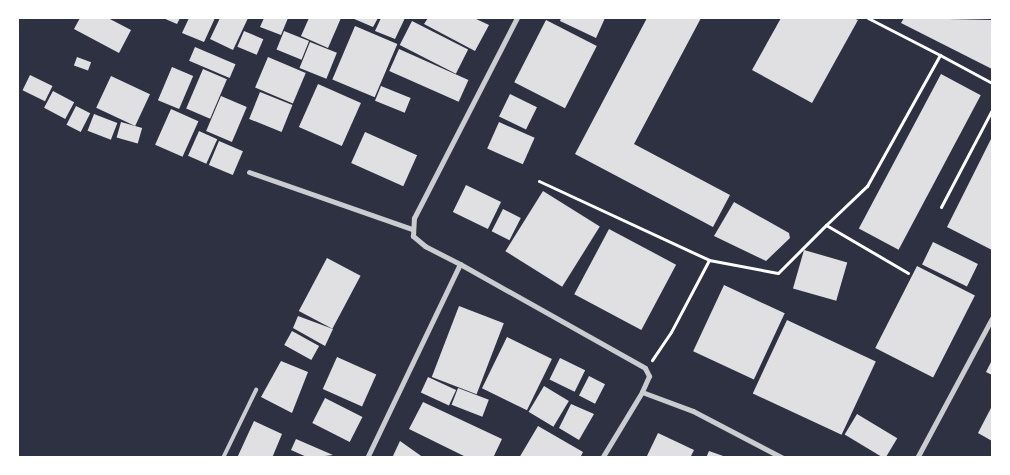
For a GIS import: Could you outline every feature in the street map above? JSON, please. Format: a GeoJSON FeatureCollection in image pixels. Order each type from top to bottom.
{"type":"FeatureCollection","features":[{"type":"Feature","properties":{"kind":"street"},"geometry":{"type":"LineString","coordinates":[[517,18],[414,218],[413,236],[425,246],[646,368],[649,376],[642,392],[602,458]]}},
{"type":"Feature","properties":{"kind":"street"},"geometry":{"type":"LineString","coordinates":[[249,172],[412,229]]}},
{"type":"Feature","properties":{"kind":"street"},"geometry":{"type":"LineString","coordinates":[[367,458],[460,264]]}},
{"type":"Feature","properties":{"kind":"street"},"geometry":{"type":"LineString","coordinates":[[917,458],[992,318]]}},
{"type":"Feature","properties":{"kind":"street"},"geometry":{"type":"LineString","coordinates":[[642,392],[693,411],[783,458]]}},
{"type":"Feature","properties":{"kind":"lane"},"geometry":{"type":"LineString","coordinates":[[223,458],[256,390]]}},
{"type":"Feature","properties":{"kind":"path"},"geometry":{"type":"LineString","coordinates":[[868,18],[992,83]]}},
{"type":"Feature","properties":{"kind":"path"},"geometry":{"type":"LineString","coordinates":[[539,181],[708,260],[778,273],[867,186],[940,55]]}},
{"type":"Feature","properties":{"kind":"path"},"geometry":{"type":"LineString","coordinates":[[941,207],[992,110]]}},
{"type":"Feature","properties":{"kind":"path"},"geometry":{"type":"LineString","coordinates":[[826,225],[908,273]]}},
{"type":"Feature","properties":{"kind":"path"},"geometry":{"type":"LineString","coordinates":[[646,368],[671,332],[708,260]]}},
{"type":"Feature","properties":{"kind":"building"},"geometry":{"type":"Polygon","coordinates":[[[80,18],[108,18],[131,30],[119,53],[74,29],[80,18]]]}},
{"type":"Feature","properties":{"kind":"building"},"geometry":{"type":"Polygon","coordinates":[[[163,18],[180,18],[177,24],[163,18]]]}},
{"type":"Feature","properties":{"kind":"building"},"geometry":{"type":"Polygon","coordinates":[[[189,18],[215,18],[204,42],[182,33],[189,18]]]}},
{"type":"Feature","properties":{"kind":"building"},"geometry":{"type":"Polygon","coordinates":[[[220,18],[248,18],[233,50],[210,39],[220,18]]]}},
{"type":"Feature","properties":{"kind":"building"},"geometry":{"type":"Polygon","coordinates":[[[264,18],[288,18],[281,35],[260,27],[264,18]]]}},
{"type":"Feature","properties":{"kind":"building"},"geometry":{"type":"Polygon","coordinates":[[[309,18],[341,18],[328,48],[301,36],[309,18]]]}},
{"type":"Feature","properties":{"kind":"building"},"geometry":{"type":"Polygon","coordinates":[[[352,18],[378,18],[373,27],[352,18]]]}},
{"type":"Feature","properties":{"kind":"building"},"geometry":{"type":"Polygon","coordinates":[[[381,18],[405,18],[395,39],[375,31],[381,18]]]}},
{"type":"Feature","properties":{"kind":"building"},"geometry":{"type":"Polygon","coordinates":[[[428,18],[474,18],[489,25],[475,51],[424,24],[428,18]]]}},
{"type":"Feature","properties":{"kind":"building"},"geometry":{"type":"Polygon","coordinates":[[[561,18],[605,18],[596,38],[560,21],[561,18]]]}},
{"type":"Feature","properties":{"kind":"building"},"geometry":{"type":"Polygon","coordinates":[[[647,18],[701,18],[634,144],[730,195],[713,227],[575,154],[647,18]]]}},
{"type":"Feature","properties":{"kind":"building"},"geometry":{"type":"Polygon","coordinates":[[[781,18],[853,18],[858,20],[812,103],[752,70],[781,18]]]}},
{"type":"Feature","properties":{"kind":"building"},"geometry":{"type":"Polygon","coordinates":[[[904,18],[992,20],[992,69],[901,23],[904,18]]]}},
{"type":"Feature","properties":{"kind":"building"},"geometry":{"type":"Polygon","coordinates":[[[546,20],[597,46],[565,108],[514,82],[546,20]]]}},
{"type":"Feature","properties":{"kind":"building"},"geometry":{"type":"Polygon","coordinates":[[[412,21],[468,50],[456,74],[400,45],[412,21]]]}},
{"type":"Feature","properties":{"kind":"building"},"geometry":{"type":"Polygon","coordinates":[[[355,26],[397,44],[375,97],[332,79],[355,26]]]}},
{"type":"Feature","properties":{"kind":"building"},"geometry":{"type":"Polygon","coordinates":[[[244,31],[263,39],[257,55],[237,47],[244,31]]]}},
{"type":"Feature","properties":{"kind":"building"},"geometry":{"type":"Polygon","coordinates":[[[284,31],[309,41],[302,60],[277,50],[284,31]]]}},
{"type":"Feature","properties":{"kind":"building"},"geometry":{"type":"Polygon","coordinates":[[[310,42],[337,53],[326,79],[300,68],[310,42]]]}},
{"type":"Feature","properties":{"kind":"building"},"geometry":{"type":"Polygon","coordinates":[[[195,47],[236,64],[230,78],[189,61],[195,47]]]}},
{"type":"Feature","properties":{"kind":"building"},"geometry":{"type":"Polygon","coordinates":[[[399,49],[468,80],[459,102],[389,71],[399,49]]]}},
{"type":"Feature","properties":{"kind":"building"},"geometry":{"type":"Polygon","coordinates":[[[77,57],[91,62],[88,71],[74,65],[77,57]]]}},
{"type":"Feature","properties":{"kind":"building"},"geometry":{"type":"Polygon","coordinates":[[[268,57],[306,73],[293,103],[255,87],[268,57]]]}},
{"type":"Feature","properties":{"kind":"building"},"geometry":{"type":"Polygon","coordinates":[[[172,67],[193,76],[179,109],[158,100],[172,67]]]}},
{"type":"Feature","properties":{"kind":"building"},"geometry":{"type":"Polygon","coordinates":[[[203,69],[227,79],[210,119],[186,109],[203,69]]]}},
{"type":"Feature","properties":{"kind":"building"},"geometry":{"type":"Polygon","coordinates":[[[941,74],[981,95],[899,250],[859,229],[941,74]]]}},
{"type":"Feature","properties":{"kind":"building"},"geometry":{"type":"Polygon","coordinates":[[[30,75],[52,86],[45,101],[23,90],[30,75]]]}},
{"type":"Feature","properties":{"kind":"building"},"geometry":{"type":"Polygon","coordinates":[[[111,76],[150,94],[135,126],[96,108],[111,76]]]}},
{"type":"Feature","properties":{"kind":"building"},"geometry":{"type":"Polygon","coordinates":[[[318,84],[361,103],[342,146],[299,127],[318,84]]]}},
{"type":"Feature","properties":{"kind":"building"},"geometry":{"type":"Polygon","coordinates":[[[381,86],[411,98],[405,113],[375,101],[381,86]]]}},
{"type":"Feature","properties":{"kind":"building"},"geometry":{"type":"Polygon","coordinates":[[[53,91],[74,102],[65,119],[44,108],[53,91]]]}},
{"type":"Feature","properties":{"kind":"building"},"geometry":{"type":"Polygon","coordinates":[[[260,92],[292,105],[282,132],[249,119],[260,92]]]}},
{"type":"Feature","properties":{"kind":"building"},"geometry":{"type":"Polygon","coordinates":[[[510,94],[537,107],[526,130],[499,116],[510,94]]]}},
{"type":"Feature","properties":{"kind":"building"},"geometry":{"type":"Polygon","coordinates":[[[221,96],[247,107],[232,142],[206,131],[221,96]]]}},
{"type":"Feature","properties":{"kind":"building"},"geometry":{"type":"Polygon","coordinates":[[[76,106],[90,113],[81,132],[66,125],[76,106]]]}},
{"type":"Feature","properties":{"kind":"building"},"geometry":{"type":"Polygon","coordinates":[[[171,109],[198,121],[183,157],[155,145],[171,109]]]}},
{"type":"Feature","properties":{"kind":"building"},"geometry":{"type":"Polygon","coordinates":[[[94,114],[117,123],[111,140],[88,131],[94,114]]]}},
{"type":"Feature","properties":{"kind":"building"},"geometry":{"type":"Polygon","coordinates":[[[121,122],[142,128],[138,143],[117,137],[121,122]]]}},
{"type":"Feature","properties":{"kind":"building"},"geometry":{"type":"Polygon","coordinates":[[[499,122],[535,138],[523,164],[487,148],[499,122]]]}},
{"type":"Feature","properties":{"kind":"building"},"geometry":{"type":"Polygon","coordinates":[[[199,131],[217,139],[206,164],[188,156],[199,131]]]}},
{"type":"Feature","properties":{"kind":"building"},"geometry":{"type":"Polygon","coordinates":[[[365,132],[417,155],[403,186],[351,163],[365,132]]]}},
{"type":"Feature","properties":{"kind":"building"},"geometry":{"type":"Polygon","coordinates":[[[992,137],[992,250],[947,227],[992,137]]]}},
{"type":"Feature","properties":{"kind":"building"},"geometry":{"type":"Polygon","coordinates":[[[219,141],[243,151],[233,175],[209,165],[219,141]]]}},
{"type":"Feature","properties":{"kind":"building"},"geometry":{"type":"Polygon","coordinates":[[[466,185],[501,202],[488,229],[453,212],[466,185]]]}},
{"type":"Feature","properties":{"kind":"building"},"geometry":{"type":"Polygon","coordinates":[[[543,191],[600,227],[562,287],[505,251],[543,191]]]}},
{"type":"Feature","properties":{"kind":"building"},"geometry":{"type":"Polygon","coordinates":[[[734,202],[789,233],[790,238],[766,261],[714,236],[734,202]]]}},
{"type":"Feature","properties":{"kind":"building"},"geometry":{"type":"Polygon","coordinates":[[[503,209],[521,218],[509,240],[492,231],[503,209]]]}},
{"type":"Feature","properties":{"kind":"building"},"geometry":{"type":"Polygon","coordinates":[[[609,229],[676,265],[641,330],[574,294],[609,229]]]}},
{"type":"Feature","properties":{"kind":"building"},"geometry":{"type":"Polygon","coordinates":[[[933,242],[978,264],[967,286],[922,264],[933,242]]]}},
{"type":"Feature","properties":{"kind":"building"},"geometry":{"type":"Polygon","coordinates":[[[804,250],[847,262],[836,301],[793,288],[804,250]]]}},
{"type":"Feature","properties":{"kind":"building"},"geometry":{"type":"Polygon","coordinates":[[[327,258],[361,276],[332,329],[299,311],[327,258]]]}},
{"type":"Feature","properties":{"kind":"building"},"geometry":{"type":"Polygon","coordinates":[[[917,266],[975,296],[933,377],[875,348],[917,266]]]}},
{"type":"Feature","properties":{"kind":"building"},"geometry":{"type":"Polygon","coordinates":[[[724,285],[785,313],[754,379],[693,351],[724,285]]]}},
{"type":"Feature","properties":{"kind":"building"},"geometry":{"type":"Polygon","coordinates":[[[459,306],[504,323],[477,394],[432,377],[459,306]]]}},
{"type":"Feature","properties":{"kind":"building"},"geometry":{"type":"Polygon","coordinates":[[[298,316],[333,329],[325,346],[293,328],[298,316]]]}},
{"type":"Feature","properties":{"kind":"building"},"geometry":{"type":"Polygon","coordinates":[[[787,320],[876,361],[842,435],[753,393],[787,320]]]}},
{"type":"Feature","properties":{"kind":"building"},"geometry":{"type":"Polygon","coordinates":[[[292,331],[319,346],[311,360],[284,345],[292,331]]]}},
{"type":"Feature","properties":{"kind":"building"},"geometry":{"type":"Polygon","coordinates":[[[507,337],[552,359],[527,410],[482,388],[507,337]]]}},
{"type":"Feature","properties":{"kind":"building"},"geometry":{"type":"Polygon","coordinates":[[[337,357],[376,374],[362,406],[323,389],[337,357]]]}},
{"type":"Feature","properties":{"kind":"building"},"geometry":{"type":"Polygon","coordinates":[[[560,358],[585,370],[575,392],[549,380],[560,358]]]}},
{"type":"Feature","properties":{"kind":"building"},"geometry":{"type":"Polygon","coordinates":[[[992,360],[992,375],[986,372],[992,360]]]}},
{"type":"Feature","properties":{"kind":"building"},"geometry":{"type":"Polygon","coordinates":[[[281,361],[308,372],[292,413],[261,397],[281,361]]]}},
{"type":"Feature","properties":{"kind":"building"},"geometry":{"type":"Polygon","coordinates":[[[589,376],[605,384],[595,404],[579,396],[589,376]]]}},
{"type":"Feature","properties":{"kind":"building"},"geometry":{"type":"Polygon","coordinates":[[[428,377],[456,390],[449,406],[421,392],[428,377]]]}},
{"type":"Feature","properties":{"kind":"building"},"geometry":{"type":"Polygon","coordinates":[[[544,386],[569,401],[553,427],[529,412],[544,386]]]}},
{"type":"Feature","properties":{"kind":"building"},"geometry":{"type":"Polygon","coordinates":[[[458,388],[489,400],[482,417],[452,405],[458,388]]]}},
{"type":"Feature","properties":{"kind":"building"},"geometry":{"type":"Polygon","coordinates":[[[325,398],[362,417],[350,442],[312,423],[325,398]]]}},
{"type":"Feature","properties":{"kind":"building"},"geometry":{"type":"Polygon","coordinates":[[[423,402],[502,439],[493,458],[468,458],[409,429],[423,402]]]}},
{"type":"Feature","properties":{"kind":"building"},"geometry":{"type":"Polygon","coordinates":[[[571,404],[594,414],[579,440],[559,428],[571,404]]]}},
{"type":"Feature","properties":{"kind":"building"},"geometry":{"type":"Polygon","coordinates":[[[992,406],[992,441],[978,433],[992,406]]]}},
{"type":"Feature","properties":{"kind":"building"},"geometry":{"type":"Polygon","coordinates":[[[857,414],[897,438],[884,458],[845,435],[857,414]]]}},
{"type":"Feature","properties":{"kind":"building"},"geometry":{"type":"Polygon","coordinates":[[[254,421],[282,434],[272,458],[237,458],[254,421]]]}},
{"type":"Feature","properties":{"kind":"building"},"geometry":{"type":"Polygon","coordinates":[[[538,426],[583,452],[580,458],[519,458],[538,426]]]}},
{"type":"Feature","properties":{"kind":"building"},"geometry":{"type":"Polygon","coordinates":[[[658,433],[694,450],[690,458],[646,458],[658,433]]]}},
{"type":"Feature","properties":{"kind":"building"},"geometry":{"type":"Polygon","coordinates":[[[296,439],[333,455],[309,458],[291,450],[296,439]]]}},
{"type":"Feature","properties":{"kind":"building"},"geometry":{"type":"Polygon","coordinates":[[[400,441],[424,458],[392,458],[400,441]]]}},
{"type":"Feature","properties":{"kind":"building"},"geometry":{"type":"Polygon","coordinates":[[[709,451],[726,457],[726,458],[706,458],[709,451]]]}}]}
